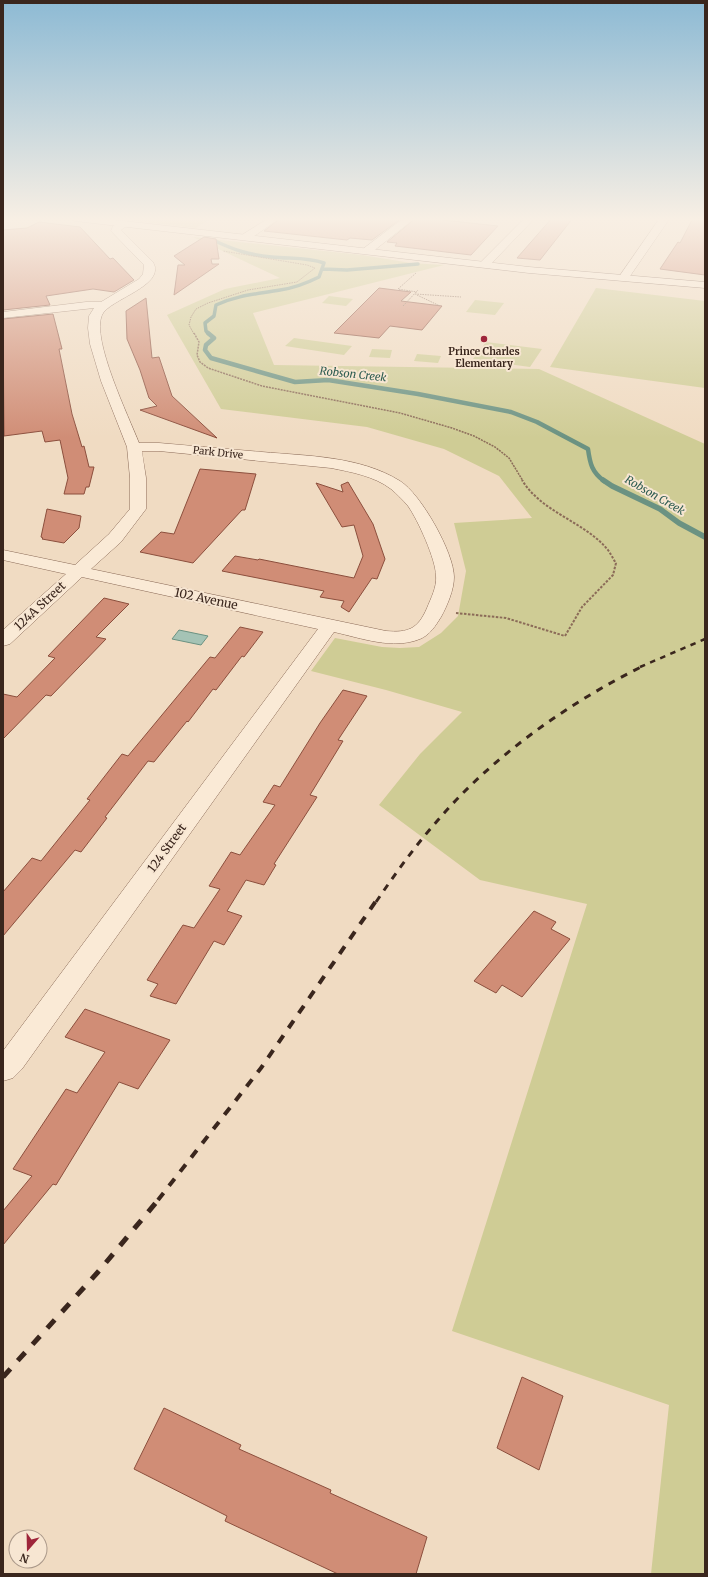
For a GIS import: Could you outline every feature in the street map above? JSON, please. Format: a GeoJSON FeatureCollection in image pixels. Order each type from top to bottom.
{"type":"FeatureCollection","features":[{"type":"Feature","properties":{"kind":"street"},"geometry":{"type":"LineString","coordinates":[[125,292],[102,305],[97,312],[94,325],[101,362],[134,447]]}},
{"type":"Feature","properties":{"kind":"street"},"geometry":{"type":"LineString","coordinates":[[3,315],[86,305],[102,305]]}},
{"type":"Feature","properties":{"kind":"street","name":"Park Drive"},"geometry":{"type":"LineString","coordinates":[[134,447],[159,446],[326,463],[362,470],[395,485],[414,504],[440,557],[445,574],[444,586],[426,626],[419,632],[410,636]]}},
{"type":"Feature","properties":{"kind":"street","name":"124A Street"},"geometry":{"type":"LineString","coordinates":[[3,640],[115,538],[138,509],[138,478],[134,447]]}},
{"type":"Feature","properties":{"kind":"street","name":"102 Avenue"},"geometry":{"type":"LineString","coordinates":[[3,555],[383,637],[393,638],[410,636]]}},
{"type":"Feature","properties":{"kind":"street","name":"124 Street"},"geometry":{"type":"LineString","coordinates":[[3,1069],[12,1061],[329,626]]}},
{"type":"Feature","properties":{"kind":"path"},"geometry":{"type":"LineString","coordinates":[[241,292],[231,294],[196,309],[191,317],[189,325],[199,342],[197,355],[200,362],[208,368],[262,386],[400,413],[474,436],[495,447],[509,458],[529,491],[555,512],[593,536],[608,550],[616,563],[613,575],[582,608],[565,636],[506,618],[453,613]]}},
{"type":"Feature","properties":{"kind":"path"},"geometry":{"type":"LineString","coordinates":[[404,306],[417,292]]}},
{"type":"Feature","properties":{"kind":"path"},"geometry":{"type":"LineString","coordinates":[[415,294],[461,298]]}},
{"type":"Feature","properties":{"kind":"path"},"geometry":{"type":"LineString","coordinates":[[415,294],[440,306]]}},
{"type":"Feature","properties":{"kind":"shaded area"},"geometry":{"type":"Polygon","coordinates":[[[219,292],[338,292],[253,313],[274,365],[539,369],[705,444],[705,1574],[651,1574],[669,1405],[452,1331],[587,904],[480,880],[379,805],[420,754],[462,712],[386,690],[311,671],[335,638],[382,647],[400,648],[419,647],[441,633],[458,616],[466,571],[454,523],[532,518],[499,476],[444,449],[367,427],[221,409],[167,315],[219,292]]]}},
{"type":"Feature","properties":{"kind":"shaded area"},"geometry":{"type":"Polygon","coordinates":[[[594,292],[626,292],[705,301],[705,388],[550,367],[594,292]]]}},
{"type":"Feature","properties":{"kind":"shaded area"},"geometry":{"type":"Polygon","coordinates":[[[329,296],[353,299],[346,306],[322,303],[329,296]]]}},
{"type":"Feature","properties":{"kind":"shaded area"},"geometry":{"type":"Polygon","coordinates":[[[475,300],[504,303],[495,315],[466,312],[475,300]]]}},
{"type":"Feature","properties":{"kind":"shaded area"},"geometry":{"type":"Polygon","coordinates":[[[294,338],[352,346],[344,355],[285,346],[294,338]]]}},
{"type":"Feature","properties":{"kind":"shaded area"},"geometry":{"type":"Polygon","coordinates":[[[486,342],[542,349],[530,367],[473,359],[486,342]]]}},
{"type":"Feature","properties":{"kind":"shaded area"},"geometry":{"type":"Polygon","coordinates":[[[372,349],[392,350],[390,358],[369,357],[372,349]]]}},
{"type":"Feature","properties":{"kind":"shaded area"},"geometry":{"type":"Polygon","coordinates":[[[417,354],[441,356],[438,363],[414,361],[417,354]]]}},
{"type":"Feature","properties":{"kind":"shaded area"},"geometry":{"type":"Polygon","coordinates":[[[179,630],[208,636],[201,645],[172,639],[179,630]]]}},
{"type":"Feature","properties":{"kind":"building"},"geometry":{"type":"Polygon","coordinates":[[[3,292],[76,292],[46,296],[50,305],[3,310],[3,292]]]}},
{"type":"Feature","properties":{"kind":"building"},"geometry":{"type":"Polygon","coordinates":[[[375,292],[411,292],[401,301],[442,306],[422,330],[390,326],[379,338],[334,333],[375,292]]]}},
{"type":"Feature","properties":{"kind":"building"},"geometry":{"type":"Polygon","coordinates":[[[146,298],[152,358],[159,357],[172,396],[217,438],[140,410],[157,406],[149,398],[140,370],[127,339],[126,311],[146,298]]]}},
{"type":"Feature","properties":{"kind":"building"},"geometry":{"type":"Polygon","coordinates":[[[53,314],[62,349],[59,349],[72,414],[82,447],[84,446],[89,467],[94,467],[89,487],[86,487],[84,494],[64,494],[68,478],[60,440],[45,442],[42,431],[4,436],[3,319],[53,314]]]}},
{"type":"Feature","properties":{"kind":"building"},"geometry":{"type":"Polygon","coordinates":[[[200,469],[256,474],[245,510],[242,510],[193,563],[140,552],[161,532],[174,534],[200,469]]]}},
{"type":"Feature","properties":{"kind":"building"},"geometry":{"type":"Polygon","coordinates":[[[348,482],[373,524],[385,559],[377,579],[372,578],[349,612],[341,607],[344,601],[320,597],[324,591],[222,571],[235,556],[259,559],[354,578],[363,556],[354,525],[342,527],[316,483],[343,492],[341,485],[348,482]]]}},
{"type":"Feature","properties":{"kind":"building"},"geometry":{"type":"Polygon","coordinates":[[[47,509],[81,516],[79,528],[64,543],[42,539],[43,538],[41,537],[47,509]]]}},
{"type":"Feature","properties":{"kind":"building"},"geometry":{"type":"Polygon","coordinates":[[[104,598],[129,604],[96,637],[106,639],[51,696],[46,695],[3,739],[3,694],[17,697],[55,658],[48,656],[104,598]]]}},
{"type":"Feature","properties":{"kind":"building"},"geometry":{"type":"Polygon","coordinates":[[[240,627],[263,632],[244,657],[242,656],[216,690],[213,689],[188,722],[187,721],[154,762],[148,761],[105,817],[107,818],[81,852],[75,850],[3,936],[3,892],[32,858],[41,861],[90,800],[87,799],[122,754],[128,756],[210,657],[215,658],[240,627]]]}},
{"type":"Feature","properties":{"kind":"building"},"geometry":{"type":"Polygon","coordinates":[[[343,690],[367,696],[338,740],[343,741],[310,795],[317,797],[274,864],[276,865],[264,885],[246,880],[227,911],[242,916],[224,945],[214,941],[176,1004],[150,996],[158,984],[147,980],[183,925],[194,928],[220,889],[209,886],[231,852],[240,855],[275,805],[263,802],[274,785],[280,787],[320,723],[343,690]]]}},
{"type":"Feature","properties":{"kind":"building"},"geometry":{"type":"Polygon","coordinates":[[[534,911],[556,922],[551,929],[570,939],[522,997],[502,985],[496,993],[474,981],[534,911]]]}},
{"type":"Feature","properties":{"kind":"building"},"geometry":{"type":"Polygon","coordinates":[[[85,1009],[170,1040],[138,1089],[119,1082],[56,1185],[53,1184],[3,1245],[3,1211],[32,1176],[13,1169],[66,1089],[77,1093],[105,1052],[65,1037],[85,1009]]]}},
{"type":"Feature","properties":{"kind":"building"},"geometry":{"type":"Polygon","coordinates":[[[522,1377],[563,1396],[539,1470],[497,1448],[522,1377]]]}},
{"type":"Feature","properties":{"kind":"building"},"geometry":{"type":"Polygon","coordinates":[[[164,1408],[241,1445],[239,1449],[331,1490],[330,1493],[427,1537],[416,1574],[338,1574],[225,1521],[227,1516],[134,1469],[164,1408]]]}},
{"type":"Feature","properties":{"kind":"waterway","name":"Robson Creek"},"geometry":{"type":"LineString","coordinates":[[208,333],[206,331],[205,323],[214,316],[216,305],[240,297],[270,292]]}},
{"type":"Feature","properties":{"kind":"waterway","name":"Robson Creek"},"geometry":{"type":"LineString","coordinates":[[208,333],[214,338],[206,345],[205,350],[211,358],[295,382],[328,380],[418,394],[511,412],[537,422],[588,449],[592,467],[603,480]]}},
{"type":"Feature","properties":{"kind":"waterway","name":"Robson Creek"},"geometry":{"type":"LineString","coordinates":[[603,480],[612,486],[660,509],[679,523],[705,537]]}},
{"type":"Feature","properties":{"kind":"railway"},"geometry":{"type":"LineString","coordinates":[[640,667],[705,639]]}},
{"type":"Feature","properties":{"kind":"railway"},"geometry":{"type":"LineString","coordinates":[[376,902],[406,860],[430,830],[459,797],[482,775],[507,753],[559,714],[643,666]]}},
{"type":"Feature","properties":{"kind":"railway"},"geometry":{"type":"LineString","coordinates":[[158,1200],[261,1068],[376,901]]}},
{"type":"Feature","properties":{"kind":"railway"},"geometry":{"type":"LineString","coordinates":[[3,1377],[98,1272],[159,1199]]}},
{"type":"Feature","properties":{"kind":"place","name":"Prince Charles Elementary"},"geometry":{"type":"Point","coordinates":[484,339]}}]}
